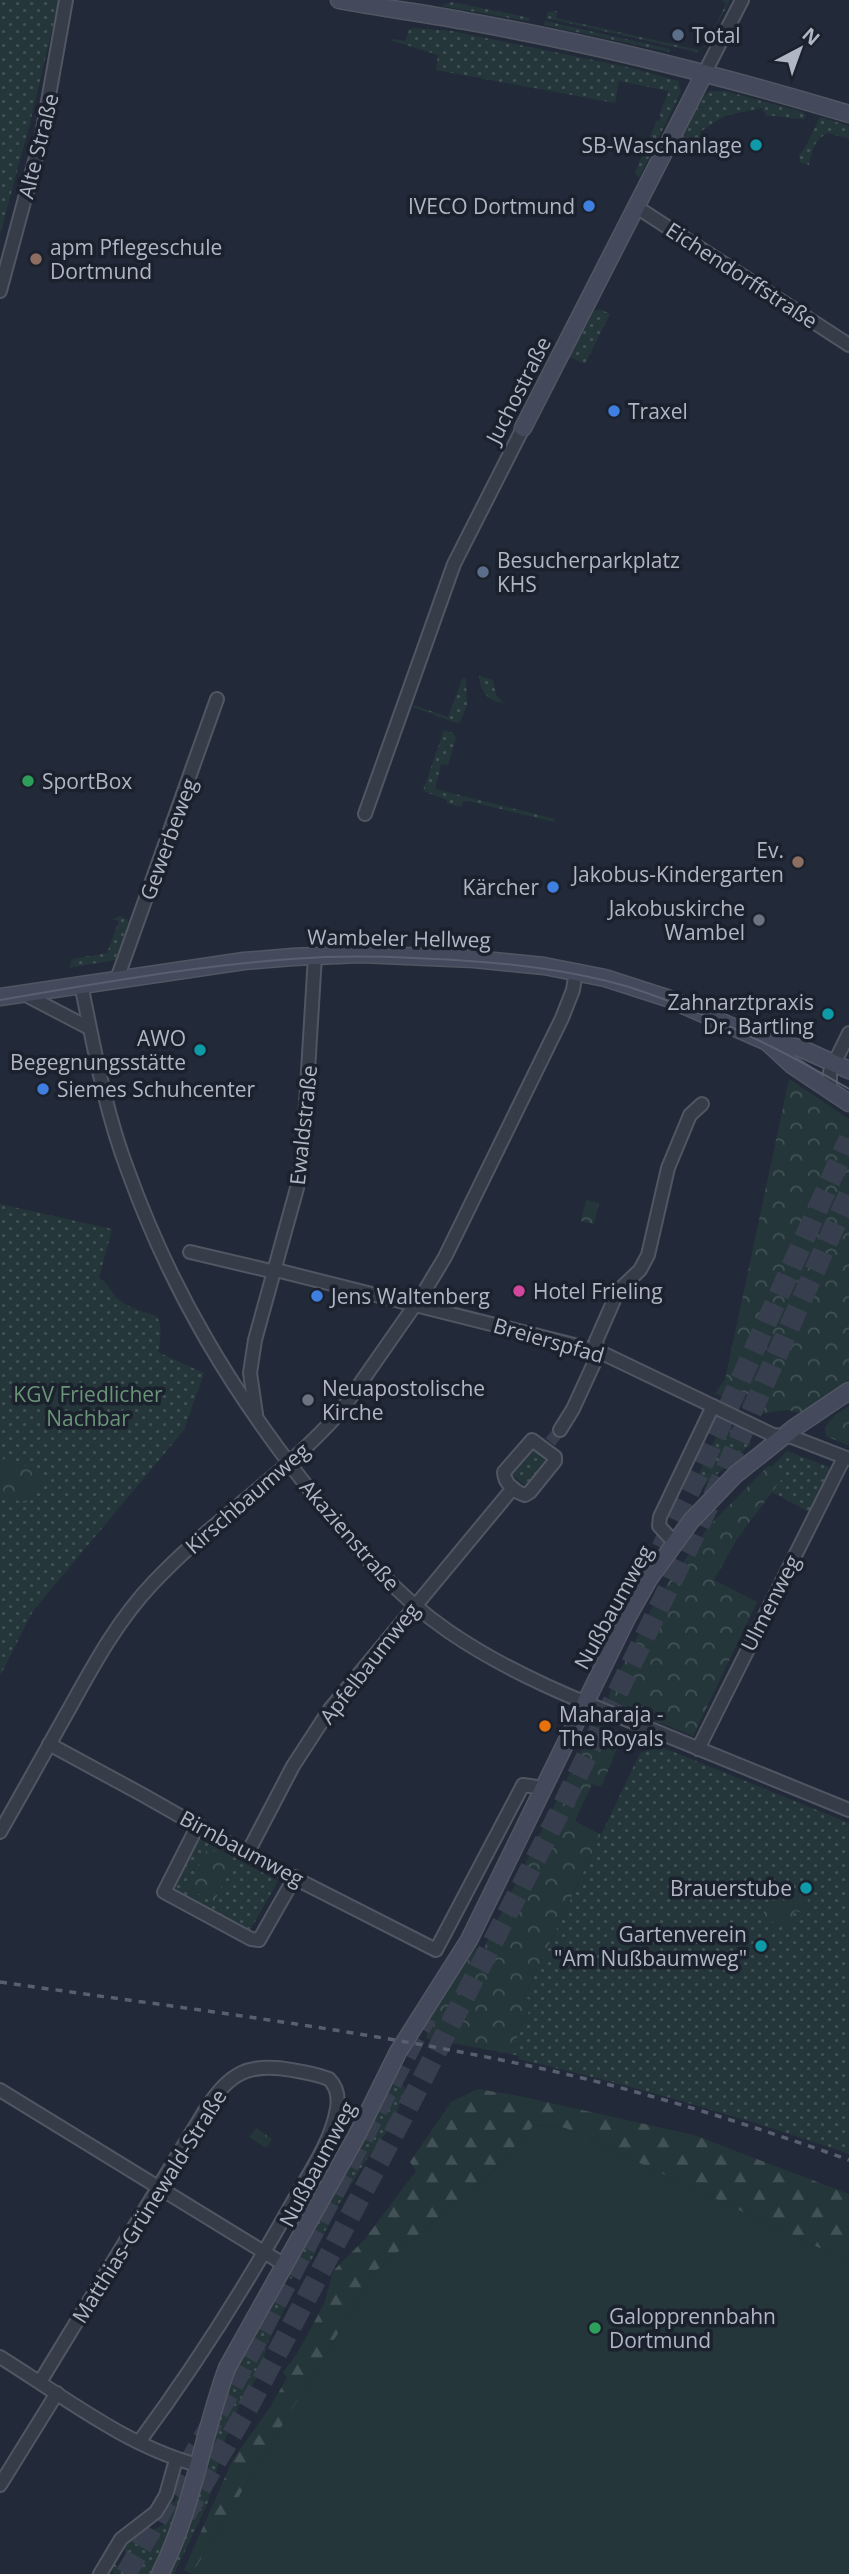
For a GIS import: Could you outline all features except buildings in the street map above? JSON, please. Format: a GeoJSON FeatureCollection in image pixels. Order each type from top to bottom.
{"type":"FeatureCollection","features":[{"type":"Feature","properties":{"kind":"street","name":"Alte Straße"},"geometry":{"type":"LineString","coordinates":[[0,291],[50,104],[66,0]]}},
{"type":"Feature","properties":{"kind":"street"},"geometry":{"type":"LineString","coordinates":[[339,0],[533,34],[704,74],[849,114]]}},
{"type":"Feature","properties":{"kind":"street","name":"Juchostraße"},"geometry":{"type":"LineString","coordinates":[[365,814],[454,564],[742,0]]}},
{"type":"Feature","properties":{"kind":"street","name":"Eichendorffstraße"},"geometry":{"type":"LineString","coordinates":[[635,206],[849,345]]}},
{"type":"Feature","properties":{"kind":"street","name":"Gewerbeweg"},"geometry":{"type":"LineString","coordinates":[[117,979],[217,699]]}},
{"type":"Feature","properties":{"kind":"street","name":"Wambeler Hellweg"},"geometry":{"type":"LineString","coordinates":[[0,996],[244,961],[315,956],[422,955],[576,971],[667,998],[765,1041],[800,1048],[842,1066]]}},
{"type":"Feature","properties":{"kind":"street","name":"Ewaldstraße"},"geometry":{"type":"LineString","coordinates":[[258,1421],[250,1373],[255,1340],[276,1271],[303,1153],[315,956]]}},
{"type":"Feature","properties":{"kind":"street","name":"Kirschbaumweg"},"geometry":{"type":"LineString","coordinates":[[0,1832],[99,1655],[134,1605],[170,1565],[289,1463],[341,1411],[415,1305],[445,1257],[539,1070],[573,990],[576,971]]}},
{"type":"Feature","properties":{"kind":"street","name":"Akazienstraße"},"geometry":{"type":"LineString","coordinates":[[81,984],[105,1099],[127,1168],[174,1282],[227,1377],[258,1421],[387,1583],[483,1653],[586,1703],[849,1810]]}},
{"type":"Feature","properties":{"kind":"street"},"geometry":{"type":"LineString","coordinates":[[22,993],[89,1028]]}},
{"type":"Feature","properties":{"kind":"street"},"geometry":{"type":"LineString","coordinates":[[830,1089],[830,1075],[842,1066],[849,1033]]}},
{"type":"Feature","properties":{"kind":"street","name":"Wambeler Hellweg"},"geometry":{"type":"LineString","coordinates":[[765,1041],[792,1065],[849,1103]]}},
{"type":"Feature","properties":{"kind":"street"},"geometry":{"type":"LineString","coordinates":[[560,1430],[573,1409],[598,1351],[596,1340],[618,1291],[639,1270],[648,1255],[668,1168],[690,1115],[702,1104]]}},
{"type":"Feature","properties":{"kind":"street","name":"Breierspfad"},"geometry":{"type":"LineString","coordinates":[[190,1252],[290,1273],[598,1351],[773,1435],[792,1437],[846,1458]]}},
{"type":"Feature","properties":{"kind":"street"},"geometry":{"type":"LineString","coordinates":[[227,1377],[239,1379],[250,1373]]}},
{"type":"Feature","properties":{"kind":"street","name":"Nußbaumweg"},"geometry":{"type":"LineString","coordinates":[[160,2574],[179,2531],[227,2368],[357,2135],[398,2052],[469,1940],[637,1598],[674,1542],[727,1483],[781,1437],[849,1391]]}},
{"type":"Feature","properties":{"kind":"street"},"geometry":{"type":"LineString","coordinates":[[674,1542],[659,1526],[660,1517],[713,1406]]}},
{"type":"Feature","properties":{"kind":"street"},"geometry":{"type":"LineString","coordinates":[[532,1440],[547,1445],[555,1457],[553,1466],[525,1495],[513,1488],[506,1482],[504,1472],[519,1453],[532,1440]]}},
{"type":"Feature","properties":{"kind":"street","name":"Ulmenweg"},"geometry":{"type":"LineString","coordinates":[[698,1749],[846,1458]]}},
{"type":"Feature","properties":{"kind":"street","name":"Apfelbaumweg"},"geometry":{"type":"LineString","coordinates":[[247,1854],[293,1766],[330,1709],[513,1488]]}},
{"type":"Feature","properties":{"kind":"street","name":"Birnbaumweg"},"geometry":{"type":"LineString","coordinates":[[49,1744],[247,1854],[436,1950],[523,1785],[544,1788]]}},
{"type":"Feature","properties":{"kind":"street"},"geometry":{"type":"LineString","coordinates":[[198,1825],[164,1892],[251,1939],[259,1940],[295,1877]]}},
{"type":"Feature","properties":{"kind":"street","name":"Matthias-Grünewald-Straße"},"geometry":{"type":"LineString","coordinates":[[40,2382],[213,2098],[233,2077],[258,2067],[272,2066],[325,2077]]}},
{"type":"Feature","properties":{"kind":"street","name":"Nußbaumweg"},"geometry":{"type":"LineString","coordinates":[[139,2442],[188,2375],[265,2252],[310,2172],[335,2118],[337,2092],[334,2084],[325,2077]]}},
{"type":"Feature","properties":{"kind":"street"},"geometry":{"type":"LineString","coordinates":[[0,2090],[285,2265]]}},
{"type":"Feature","properties":{"kind":"street"},"geometry":{"type":"LineString","coordinates":[[0,2357],[139,2442],[176,2460],[198,2465]]}},
{"type":"Feature","properties":{"kind":"street"},"geometry":{"type":"LineString","coordinates":[[0,2485],[57,2393]]}},
{"type":"Feature","properties":{"kind":"street"},"geometry":{"type":"LineString","coordinates":[[100,2574],[121,2539],[156,2512],[166,2495],[176,2460]]}},
{"type":"Feature","properties":{"kind":"green space"},"geometry":{"type":"Polygon","coordinates":[[[0,0],[59,0],[0,235],[0,0]]]}},
{"type":"Feature","properties":{"kind":"green space"},"geometry":{"type":"Polygon","coordinates":[[[722,0],[730,0],[706,46],[696,52],[546,18],[548,12],[557,11],[556,18],[699,50],[705,46],[726,4],[722,0]]]}},
{"type":"Feature","properties":{"kind":"green space"},"geometry":{"type":"Polygon","coordinates":[[[452,2],[531,18],[528,21],[441,6],[452,2]]]}},
{"type":"Feature","properties":{"kind":"green space"},"geometry":{"type":"Polygon","coordinates":[[[545,21],[670,49],[669,52],[544,25],[545,21]]]}},
{"type":"Feature","properties":{"kind":"green space"},"geometry":{"type":"Polygon","coordinates":[[[409,30],[452,31],[632,68],[678,81],[681,92],[639,178],[635,172],[657,120],[659,121],[669,91],[619,81],[615,103],[436,70],[438,55],[390,40],[405,41],[409,30]]]}},
{"type":"Feature","properties":{"kind":"green space"},"geometry":{"type":"Polygon","coordinates":[[[710,91],[725,91],[803,112],[806,116],[799,119],[766,116],[762,108],[724,116],[700,132],[705,137],[691,155],[685,153],[680,141],[703,96],[710,91]]]}},
{"type":"Feature","properties":{"kind":"green space"},"geometry":{"type":"Polygon","coordinates":[[[820,117],[849,126],[849,139],[828,133],[814,146],[809,165],[800,162],[799,155],[820,117]]]}},
{"type":"Feature","properties":{"kind":"green space"},"geometry":{"type":"Polygon","coordinates":[[[600,309],[610,314],[585,364],[570,357],[594,311],[600,309]]]}},
{"type":"Feature","properties":{"kind":"green space"},"geometry":{"type":"Polygon","coordinates":[[[479,676],[493,680],[496,695],[504,703],[486,695],[479,676]]]}},
{"type":"Feature","properties":{"kind":"green space"},"geometry":{"type":"Polygon","coordinates":[[[463,677],[466,679],[467,705],[460,722],[456,723],[413,707],[414,705],[448,717],[463,677]]]}},
{"type":"Feature","properties":{"kind":"green space"},"geometry":{"type":"Polygon","coordinates":[[[444,730],[453,733],[456,738],[448,765],[441,764],[435,789],[555,819],[554,822],[464,800],[461,807],[423,791],[444,730]]]}},
{"type":"Feature","properties":{"kind":"green space"},"geometry":{"type":"Polygon","coordinates":[[[121,916],[129,920],[115,960],[69,968],[72,959],[107,953],[119,921],[112,919],[121,916]]]}},
{"type":"Feature","properties":{"kind":"green space"},"geometry":{"type":"Polygon","coordinates":[[[789,1079],[849,1119],[849,1382],[803,1413],[786,1410],[760,1414],[715,1393],[725,1380],[789,1079]]]}},
{"type":"Feature","properties":{"kind":"green space"},"geometry":{"type":"Polygon","coordinates":[[[586,1200],[599,1203],[594,1224],[581,1221],[586,1200]]]}},
{"type":"Feature","properties":{"kind":"green space","name":"KGV Friedlicher Nachbar"},"geometry":{"type":"Polygon","coordinates":[[[0,1204],[112,1229],[99,1278],[122,1302],[158,1319],[158,1352],[204,1373],[184,1430],[33,1611],[0,1676],[0,1204]]]}},
{"type":"Feature","properties":{"kind":"green space"},"geometry":{"type":"Polygon","coordinates":[[[849,1406],[849,1446],[826,1436],[825,1427],[835,1415],[849,1406]]]}},
{"type":"Feature","properties":{"kind":"green space"},"geometry":{"type":"Polygon","coordinates":[[[713,1418],[744,1432],[751,1444],[696,1493],[692,1488],[716,1437],[708,1428],[713,1418]]]}},
{"type":"Feature","properties":{"kind":"green space"},"geometry":{"type":"Polygon","coordinates":[[[532,1450],[546,1462],[526,1486],[511,1474],[532,1450]]]}},
{"type":"Feature","properties":{"kind":"green space"},"geometry":{"type":"Polygon","coordinates":[[[787,1451],[829,1467],[830,1472],[809,1512],[772,1492],[784,1476],[772,1466],[787,1451]]]}},
{"type":"Feature","properties":{"kind":"green space"},"geometry":{"type":"Polygon","coordinates":[[[0,1455],[40,1472],[42,1479],[25,1503],[0,1495],[0,1455]]]}},
{"type":"Feature","properties":{"kind":"green space"},"geometry":{"type":"Polygon","coordinates":[[[768,1466],[772,1466],[784,1476],[737,1539],[714,1580],[757,1602],[693,1736],[618,1706],[609,1698],[610,1691],[657,1598],[709,1526],[768,1466]]]}},
{"type":"Feature","properties":{"kind":"green space"},"geometry":{"type":"Polygon","coordinates":[[[599,1725],[624,1732],[601,1787],[592,1784],[575,1821],[601,1835],[524,1997],[533,2001],[510,2054],[426,2038],[432,2013],[476,1948],[484,1948],[589,1734],[599,1725]]]}},
{"type":"Feature","properties":{"kind":"green space"},"geometry":{"type":"Polygon","coordinates":[[[659,1746],[849,1823],[849,2154],[726,2114],[602,2079],[518,2059],[519,2056],[510,2054],[533,2002],[524,1998],[640,1753],[659,1746]]]}},
{"type":"Feature","properties":{"kind":"green space"},"geometry":{"type":"Polygon","coordinates":[[[196,1837],[278,1881],[249,1932],[168,1890],[196,1837]]]}},
{"type":"Feature","properties":{"kind":"green space"},"geometry":{"type":"Polygon","coordinates":[[[208,1848],[234,1861],[214,1902],[187,1888],[208,1848]]]}},
{"type":"Feature","properties":{"kind":"green space"},"geometry":{"type":"Polygon","coordinates":[[[776,1885],[809,1900],[804,1913],[795,1911],[787,1929],[762,1917],[776,1885]]]}},
{"type":"Feature","properties":{"kind":"green space"},"geometry":{"type":"Polygon","coordinates":[[[397,2073],[405,2088],[393,2125],[375,2146],[336,2209],[311,2261],[291,2279],[287,2276],[365,2139],[397,2073]]]}},
{"type":"Feature","properties":{"kind":"green space"},"geometry":{"type":"Polygon","coordinates":[[[478,2089],[694,2135],[849,2194],[849,2262],[565,2128],[534,2125],[494,2170],[376,2271],[192,2574],[184,2570],[233,2459],[269,2409],[287,2378],[283,2372],[297,2354],[325,2302],[333,2271],[364,2240],[416,2171],[410,2162],[451,2102],[478,2089]]]}},
{"type":"Feature","properties":{"kind":"green space","name":"Galopprennbahn Dortmund"},"geometry":{"type":"Polygon","coordinates":[[[534,2125],[565,2128],[849,2262],[849,2574],[192,2574],[376,2271],[494,2170],[534,2125]]]}},
{"type":"Feature","properties":{"kind":"green space"},"geometry":{"type":"Polygon","coordinates":[[[256,2128],[272,2139],[266,2148],[249,2137],[256,2128]]]}},
{"type":"Feature","properties":{"kind":"green space"},"geometry":{"type":"Polygon","coordinates":[[[282,2283],[287,2286],[286,2305],[269,2340],[258,2376],[239,2406],[223,2445],[217,2449],[209,2448],[232,2373],[282,2283]]]}},
{"type":"Feature","properties":{"kind":"green space"},"geometry":{"type":"Polygon","coordinates":[[[208,2454],[220,2457],[207,2505],[174,2574],[167,2574],[208,2454]]]}},
{"type":"Feature","properties":{"kind":"green space"},"geometry":{"type":"Polygon","coordinates":[[[176,2470],[184,2481],[178,2506],[150,2574],[114,2574],[110,2564],[113,2560],[118,2569],[127,2556],[122,2544],[148,2525],[152,2531],[164,2524],[169,2517],[166,2503],[169,2497],[174,2503],[177,2497],[178,2488],[174,2479],[176,2470]]]}},
{"type":"Feature","properties":{"kind":"tunnel"},"geometry":{"type":"LineString","coordinates":[[648,1576],[701,1468],[849,1139]]}},
{"type":"Feature","properties":{"kind":"tunnel"},"geometry":{"type":"LineString","coordinates":[[185,2515],[251,2402],[407,2109],[557,1817],[721,1480],[849,1194]]}},
{"type":"Feature","properties":{"kind":"tunnel"},"geometry":{"type":"LineString","coordinates":[[550,1442],[560,1430]]}},
{"type":"Feature","properties":{"kind":"tunnel"},"geometry":{"type":"LineString","coordinates":[[126,2574],[230,2391],[426,2017]]}},
{"type":"Feature","properties":{"kind":"tram line"},"geometry":{"type":"LineString","coordinates":[[0,1000],[243,963],[325,957],[443,959],[502,964],[593,978],[658,997],[742,1032],[849,1089]]}},
{"type":"Feature","properties":{"kind":"railway"},"geometry":{"type":"LineString","coordinates":[[0,1982],[338,2031],[539,2068],[696,2109],[849,2160]]}},
{"type":"Feature","properties":{"kind":"place","name":"Total"},"geometry":{"type":"Point","coordinates":[678,35]}},
{"type":"Feature","properties":{"kind":"place","name":"SB-Waschanlage"},"geometry":{"type":"Point","coordinates":[756,145]}},
{"type":"Feature","properties":{"kind":"place","name":"IVECO Dortmund"},"geometry":{"type":"Point","coordinates":[589,206]}},
{"type":"Feature","properties":{"kind":"place","name":"apm Pflegeschule Dortmund"},"geometry":{"type":"Point","coordinates":[36,259]}},
{"type":"Feature","properties":{"kind":"place","name":"Traxel"},"geometry":{"type":"Point","coordinates":[614,411]}},
{"type":"Feature","properties":{"kind":"place","name":"Besucherparkplatz KHS"},"geometry":{"type":"Point","coordinates":[483,572]}},
{"type":"Feature","properties":{"kind":"place","name":"SportBox"},"geometry":{"type":"Point","coordinates":[28,781]}},
{"type":"Feature","properties":{"kind":"place","name":"Ev. Jakobus-Kindergarten"},"geometry":{"type":"Point","coordinates":[798,862]}},
{"type":"Feature","properties":{"kind":"place","name":"Kärcher"},"geometry":{"type":"Point","coordinates":[553,887]}},
{"type":"Feature","properties":{"kind":"place","name":"Jakobuskirche Wambel"},"geometry":{"type":"Point","coordinates":[759,920]}},
{"type":"Feature","properties":{"kind":"place","name":"Zahnarztpraxis Dr. Bartling"},"geometry":{"type":"Point","coordinates":[828,1014]}},
{"type":"Feature","properties":{"kind":"place","name":"AWO Begegnungsstätte"},"geometry":{"type":"Point","coordinates":[200,1050]}},
{"type":"Feature","properties":{"kind":"place","name":"Siemes Schuhcenter"},"geometry":{"type":"Point","coordinates":[43,1089]}},
{"type":"Feature","properties":{"kind":"place","name":"Hotel Frieling"},"geometry":{"type":"Point","coordinates":[519,1291]}},
{"type":"Feature","properties":{"kind":"place","name":"Jens Waltenberg"},"geometry":{"type":"Point","coordinates":[317,1296]}},
{"type":"Feature","properties":{"kind":"place","name":"Neuapostolische Kirche"},"geometry":{"type":"Point","coordinates":[308,1400]}},
{"type":"Feature","properties":{"kind":"place","name":"Maharaja - The Royals"},"geometry":{"type":"Point","coordinates":[545,1726]}},
{"type":"Feature","properties":{"kind":"place","name":"Brauerstube"},"geometry":{"type":"Point","coordinates":[806,1888]}},
{"type":"Feature","properties":{"kind":"place","name":"Gartenverein \"Am Nußbaumweg\""},"geometry":{"type":"Point","coordinates":[761,1946]}},
{"type":"Feature","properties":{"kind":"place","name":"Galopprennbahn Dortmund"},"geometry":{"type":"Point","coordinates":[595,2328]}}]}
